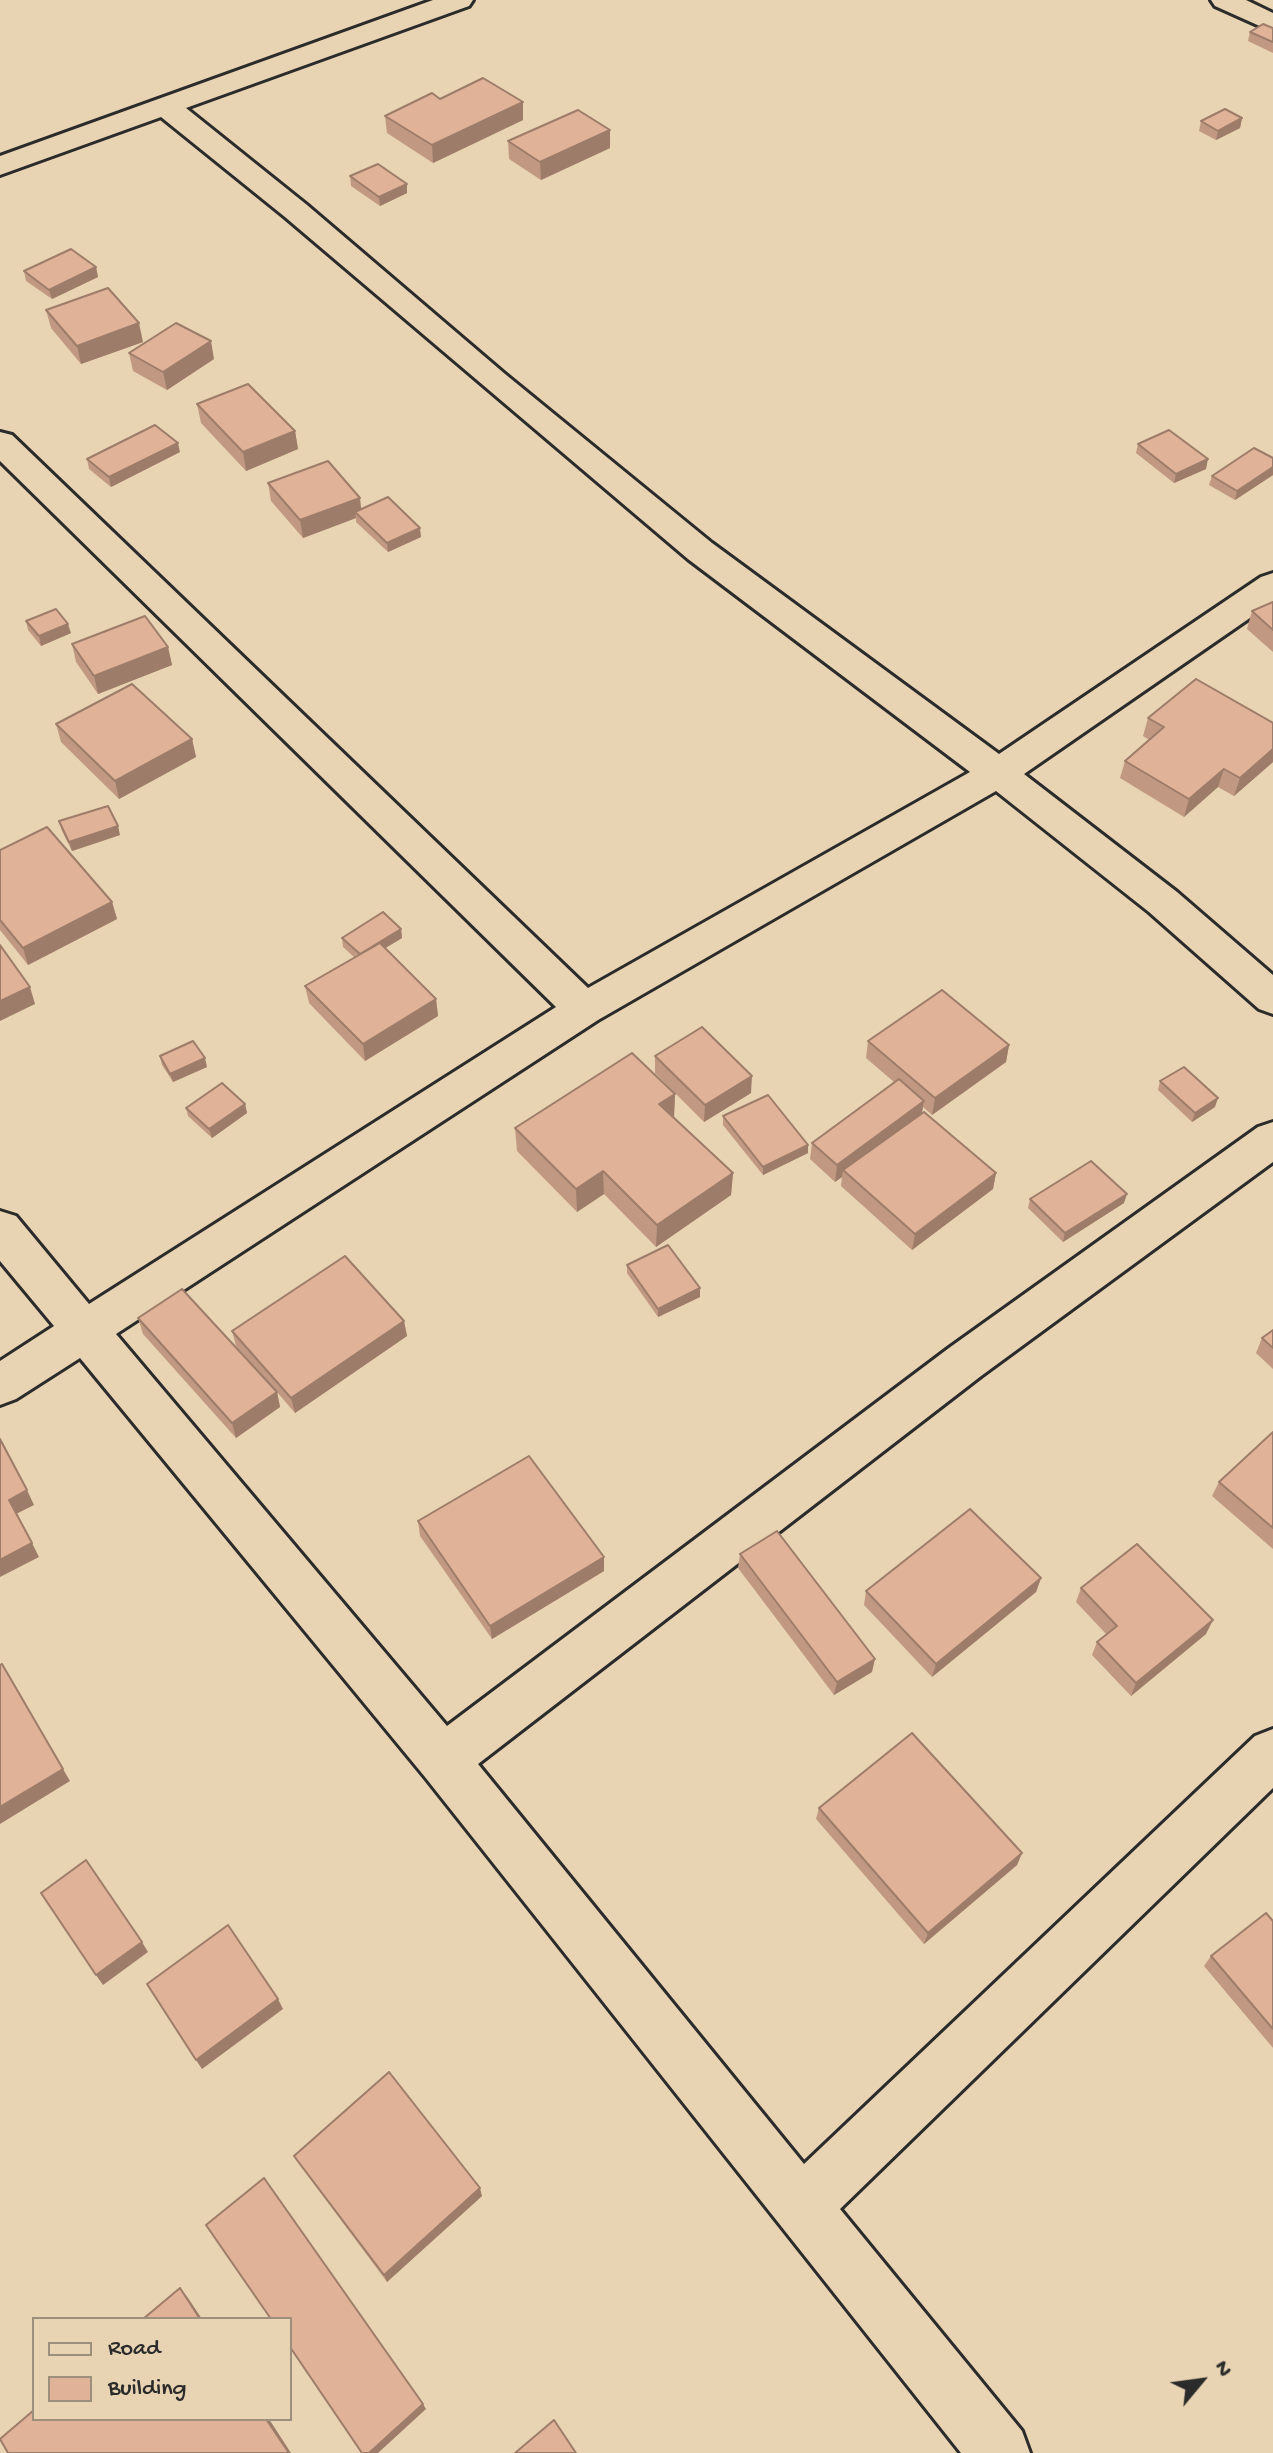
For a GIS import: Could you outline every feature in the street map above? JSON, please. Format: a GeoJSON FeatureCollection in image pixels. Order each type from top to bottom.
{"type":"FeatureCollection","features":[{"type":"Feature","properties":{"kind":"street"},"geometry":{"type":"LineString","coordinates":[[0,166],[459,0]]}},
{"type":"Feature","properties":{"kind":"street"},"geometry":{"type":"LineString","coordinates":[[1225,0],[1273,24]]}},
{"type":"Feature","properties":{"kind":"street"},"geometry":{"type":"LineString","coordinates":[[165,106],[296,211],[494,381],[700,551],[998,773],[1163,902],[1273,998]]}},
{"type":"Feature","properties":{"kind":"street"},"geometry":{"type":"LineString","coordinates":[[0,442],[584,1009]]}},
{"type":"Feature","properties":{"kind":"street"},"geometry":{"type":"LineString","coordinates":[[0,1385],[584,1009],[998,773],[1273,585]]}},
{"type":"Feature","properties":{"kind":"street"},"geometry":{"type":"LineString","coordinates":[[443,1760],[965,1362],[1273,1139]]}},
{"type":"Feature","properties":{"kind":"street"},"geometry":{"type":"LineString","coordinates":[[0,1229],[443,1760],[1000,2453]]}},
{"type":"Feature","properties":{"kind":"street"},"geometry":{"type":"LineString","coordinates":[[802,2206],[1273,1753]]}},
{"type":"Feature","properties":{"kind":"building"},"geometry":{"type":"Polygon","coordinates":[[[1263,24],[1273,28],[1273,42],[1250,32],[1263,24]]]}},
{"type":"Feature","properties":{"kind":"building"},"geometry":{"type":"Polygon","coordinates":[[[483,78],[523,102],[432,145],[385,116],[432,93],[440,99],[483,78]]]}},
{"type":"Feature","properties":{"kind":"building"},"geometry":{"type":"Polygon","coordinates":[[[1225,109],[1242,118],[1218,131],[1201,121],[1225,109]]]}},
{"type":"Feature","properties":{"kind":"building"},"geometry":{"type":"Polygon","coordinates":[[[578,110],[610,130],[540,162],[508,141],[578,110]]]}},
{"type":"Feature","properties":{"kind":"building"},"geometry":{"type":"Polygon","coordinates":[[[378,164],[407,184],[379,197],[350,176],[378,164]]]}},
{"type":"Feature","properties":{"kind":"building"},"geometry":{"type":"Polygon","coordinates":[[[71,249],[96,267],[49,290],[24,271],[71,249]]]}},
{"type":"Feature","properties":{"kind":"building"},"geometry":{"type":"Polygon","coordinates":[[[108,288],[139,323],[77,346],[46,310],[108,288]]]}},
{"type":"Feature","properties":{"kind":"building"},"geometry":{"type":"Polygon","coordinates":[[[176,323],[211,341],[163,372],[129,353],[176,323]]]}},
{"type":"Feature","properties":{"kind":"building"},"geometry":{"type":"Polygon","coordinates":[[[248,384],[295,431],[243,452],[197,404],[248,384]]]}},
{"type":"Feature","properties":{"kind":"building"},"geometry":{"type":"Polygon","coordinates":[[[155,425],[178,443],[109,477],[87,459],[155,425]]]}},
{"type":"Feature","properties":{"kind":"building"},"geometry":{"type":"Polygon","coordinates":[[[1169,430],[1208,459],[1176,474],[1138,444],[1169,430]]]}},
{"type":"Feature","properties":{"kind":"building"},"geometry":{"type":"Polygon","coordinates":[[[1254,448],[1273,458],[1273,467],[1237,491],[1212,476],[1254,448]]]}},
{"type":"Feature","properties":{"kind":"building"},"geometry":{"type":"Polygon","coordinates":[[[328,461],[360,498],[300,520],[268,483],[328,461]]]}},
{"type":"Feature","properties":{"kind":"building"},"geometry":{"type":"Polygon","coordinates":[[[388,497],[420,528],[387,543],[355,512],[388,497]]]}},
{"type":"Feature","properties":{"kind":"building"},"geometry":{"type":"Polygon","coordinates":[[[1273,602],[1273,630],[1252,611],[1273,602]]]}},
{"type":"Feature","properties":{"kind":"building"},"geometry":{"type":"Polygon","coordinates":[[[56,609],[68,624],[39,636],[26,621],[56,609]]]}},
{"type":"Feature","properties":{"kind":"building"},"geometry":{"type":"Polygon","coordinates":[[[145,616],[168,647],[94,676],[72,644],[145,616]]]}},
{"type":"Feature","properties":{"kind":"building"},"geometry":{"type":"Polygon","coordinates":[[[1196,679],[1273,723],[1273,749],[1240,778],[1224,769],[1189,799],[1125,761],[1164,727],[1148,718],[1196,679]]]}},
{"type":"Feature","properties":{"kind":"building"},"geometry":{"type":"Polygon","coordinates":[[[132,684],[192,739],[115,781],[56,724],[132,684]]]}},
{"type":"Feature","properties":{"kind":"building"},"geometry":{"type":"Polygon","coordinates":[[[108,806],[118,826],[69,842],[59,821],[108,806]]]}},
{"type":"Feature","properties":{"kind":"building"},"geometry":{"type":"Polygon","coordinates":[[[47,827],[112,902],[23,948],[0,920],[0,850],[47,827]]]}},
{"type":"Feature","properties":{"kind":"building"},"geometry":{"type":"Polygon","coordinates":[[[383,912],[401,929],[360,954],[342,938],[383,912]]]}},
{"type":"Feature","properties":{"kind":"building"},"geometry":{"type":"Polygon","coordinates":[[[380,943],[436,999],[363,1044],[305,986],[380,943]]]}},
{"type":"Feature","properties":{"kind":"building"},"geometry":{"type":"Polygon","coordinates":[[[0,945],[30,987],[0,1001],[0,945]]]}},
{"type":"Feature","properties":{"kind":"building"},"geometry":{"type":"Polygon","coordinates":[[[942,990],[1009,1045],[935,1098],[868,1041],[942,990]]]}},
{"type":"Feature","properties":{"kind":"building"},"geometry":{"type":"Polygon","coordinates":[[[702,1027],[752,1076],[705,1105],[655,1056],[702,1027]]]}},
{"type":"Feature","properties":{"kind":"building"},"geometry":{"type":"Polygon","coordinates":[[[193,1041],[205,1058],[170,1074],[160,1056],[193,1041]]]}},
{"type":"Feature","properties":{"kind":"building"},"geometry":{"type":"Polygon","coordinates":[[[632,1053],[675,1094],[659,1104],[733,1173],[657,1225],[603,1171],[576,1189],[515,1128],[632,1053]]]}},
{"type":"Feature","properties":{"kind":"building"},"geometry":{"type":"Polygon","coordinates":[[[1184,1067],[1218,1098],[1195,1113],[1160,1081],[1184,1067]]]}},
{"type":"Feature","properties":{"kind":"building"},"geometry":{"type":"Polygon","coordinates":[[[899,1079],[924,1101],[837,1165],[812,1143],[899,1079]]]}},
{"type":"Feature","properties":{"kind":"building"},"geometry":{"type":"Polygon","coordinates":[[[222,1083],[245,1104],[209,1129],[186,1108],[222,1083]]]}},
{"type":"Feature","properties":{"kind":"building"},"geometry":{"type":"Polygon","coordinates":[[[768,1095],[808,1145],[763,1167],[723,1116],[768,1095]]]}},
{"type":"Feature","properties":{"kind":"building"},"geometry":{"type":"Polygon","coordinates":[[[924,1112],[996,1173],[915,1234],[843,1170],[924,1112]]]}},
{"type":"Feature","properties":{"kind":"building"},"geometry":{"type":"Polygon","coordinates":[[[1091,1161],[1127,1194],[1065,1233],[1030,1199],[1091,1161]]]}},
{"type":"Feature","properties":{"kind":"building"},"geometry":{"type":"Polygon","coordinates":[[[668,1245],[700,1288],[658,1309],[627,1265],[668,1245]]]}},
{"type":"Feature","properties":{"kind":"building"},"geometry":{"type":"Polygon","coordinates":[[[345,1256],[404,1321],[291,1398],[232,1331],[345,1256]]]}},
{"type":"Feature","properties":{"kind":"building"},"geometry":{"type":"Polygon","coordinates":[[[182,1289],[277,1392],[232,1423],[138,1318],[182,1289]]]}},
{"type":"Feature","properties":{"kind":"building"},"geometry":{"type":"Polygon","coordinates":[[[1273,1330],[1273,1348],[1262,1338],[1273,1330]]]}},
{"type":"Feature","properties":{"kind":"building"},"geometry":{"type":"Polygon","coordinates":[[[1273,1432],[1273,1528],[1219,1482],[1273,1432]]]}},
{"type":"Feature","properties":{"kind":"building"},"geometry":{"type":"Polygon","coordinates":[[[0,1439],[27,1490],[9,1500],[32,1543],[0,1560],[0,1439]]]}},
{"type":"Feature","properties":{"kind":"building"},"geometry":{"type":"Polygon","coordinates":[[[529,1456],[604,1557],[490,1626],[418,1521],[529,1456]]]}},
{"type":"Feature","properties":{"kind":"building"},"geometry":{"type":"Polygon","coordinates":[[[970,1509],[1041,1578],[936,1664],[866,1591],[970,1509]]]}},
{"type":"Feature","properties":{"kind":"building"},"geometry":{"type":"Polygon","coordinates":[[[777,1531],[875,1659],[837,1682],[740,1554],[777,1531]]]}},
{"type":"Feature","properties":{"kind":"building"},"geometry":{"type":"Polygon","coordinates":[[[1137,1544],[1213,1620],[1136,1683],[1097,1642],[1117,1626],[1081,1588],[1137,1544]]]}},
{"type":"Feature","properties":{"kind":"building"},"geometry":{"type":"Polygon","coordinates":[[[0,1665],[63,1769],[0,1807],[0,1665]]]}},
{"type":"Feature","properties":{"kind":"building"},"geometry":{"type":"Polygon","coordinates":[[[912,1733],[1022,1853],[928,1933],[819,1808],[912,1733]]]}},
{"type":"Feature","properties":{"kind":"building"},"geometry":{"type":"Polygon","coordinates":[[[86,1860],[142,1942],[96,1975],[41,1893],[86,1860]]]}},
{"type":"Feature","properties":{"kind":"building"},"geometry":{"type":"Polygon","coordinates":[[[1266,1913],[1273,1921],[1273,2029],[1211,1956],[1266,1913]]]}},
{"type":"Feature","properties":{"kind":"building"},"geometry":{"type":"Polygon","coordinates":[[[228,1925],[278,1999],[196,2060],[147,1984],[228,1925]]]}},
{"type":"Feature","properties":{"kind":"building"},"geometry":{"type":"Polygon","coordinates":[[[389,2072],[480,2188],[384,2275],[294,2156],[389,2072]]]}},
{"type":"Feature","properties":{"kind":"building"},"geometry":{"type":"Polygon","coordinates":[[[264,2178],[423,2404],[369,2453],[362,2453],[292,2350],[292,2317],[270,2317],[206,2225],[264,2178]]]}},
{"type":"Feature","properties":{"kind":"building"},"geometry":{"type":"Polygon","coordinates":[[[180,2288],[199,2317],[145,2317],[180,2288]]]}},
{"type":"Feature","properties":{"kind":"building"},"geometry":{"type":"Polygon","coordinates":[[[32,2412],[32,2421],[267,2421],[289,2453],[8,2453],[0,2439],[32,2412]]]}},
{"type":"Feature","properties":{"kind":"building"},"geometry":{"type":"Polygon","coordinates":[[[554,2420],[576,2453],[515,2453],[554,2420]]]}}]}
